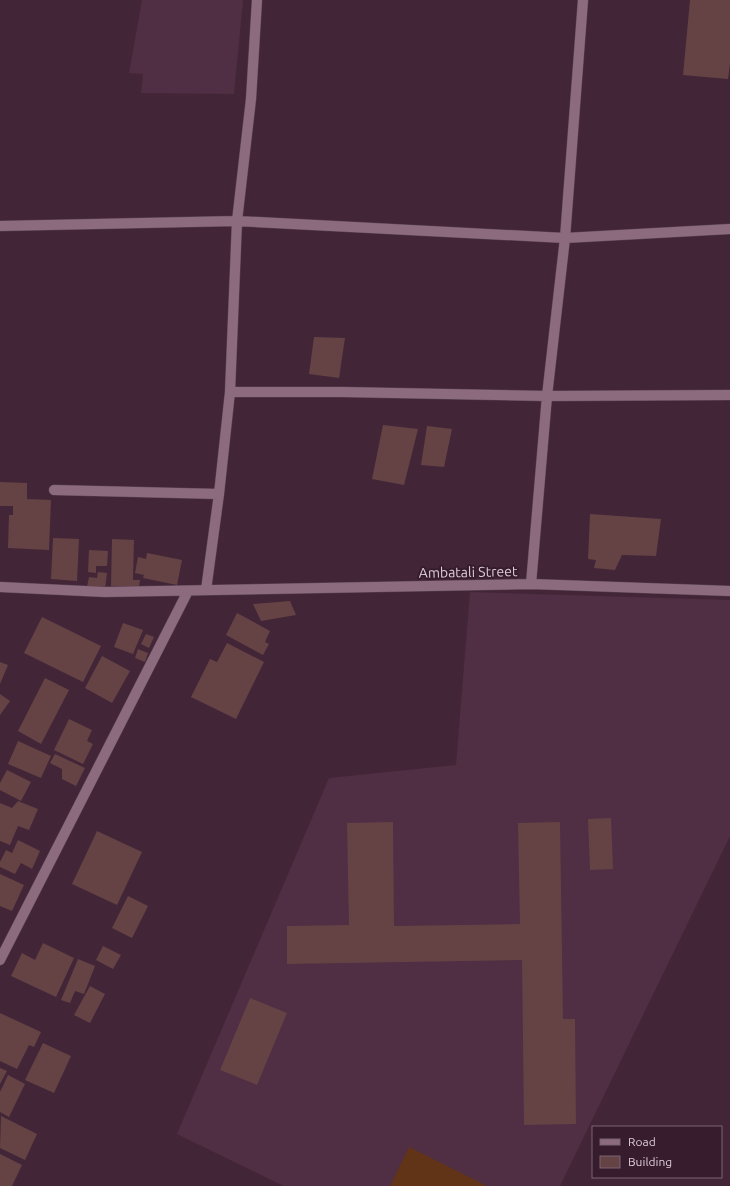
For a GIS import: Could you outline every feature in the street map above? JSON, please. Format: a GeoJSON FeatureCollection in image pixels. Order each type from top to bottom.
{"type":"FeatureCollection","features":[{"type":"Feature","properties":{"kind":"street"},"geometry":{"type":"LineString","coordinates":[[206,590],[219,494],[230,392],[237,222],[251,99],[258,0]]}},
{"type":"Feature","properties":{"kind":"street"},"geometry":{"type":"LineString","coordinates":[[531,584],[547,396],[565,238],[583,0]]}},
{"type":"Feature","properties":{"kind":"street"},"geometry":{"type":"LineString","coordinates":[[0,226],[237,222],[565,238],[730,228]]}},
{"type":"Feature","properties":{"kind":"street"},"geometry":{"type":"LineString","coordinates":[[230,392],[343,392],[547,396],[730,395]]}},
{"type":"Feature","properties":{"kind":"street"},"geometry":{"type":"LineString","coordinates":[[54,490],[219,494]]}},
{"type":"Feature","properties":{"kind":"street","name":"Ambatali Street"},"geometry":{"type":"LineString","coordinates":[[0,587],[105,592],[531,584],[730,591]]}},
{"type":"Feature","properties":{"kind":"street"},"geometry":{"type":"LineString","coordinates":[[0,960],[188,591]]}},
{"type":"Feature","properties":{"kind":"shaded area"},"geometry":{"type":"Polygon","coordinates":[[[142,0],[243,0],[234,94],[141,93],[143,74],[129,73],[142,0]]]}},
{"type":"Feature","properties":{"kind":"shaded area"},"geometry":{"type":"Polygon","coordinates":[[[470,592],[730,600],[730,836],[560,1186],[284,1186],[177,1134],[329,778],[456,765],[470,592]]]}},
{"type":"Feature","properties":{"kind":"shaded area"},"geometry":{"type":"Polygon","coordinates":[[[409,1147],[487,1186],[390,1186],[409,1147]]]}},
{"type":"Feature","properties":{"kind":"building"},"geometry":{"type":"Polygon","coordinates":[[[690,0],[730,0],[730,63],[728,79],[683,75],[690,0]]]}},
{"type":"Feature","properties":{"kind":"building"},"geometry":{"type":"Polygon","coordinates":[[[314,337],[345,338],[339,378],[309,374],[314,337]]]}},
{"type":"Feature","properties":{"kind":"building"},"geometry":{"type":"Polygon","coordinates":[[[383,425],[418,429],[404,485],[372,479],[383,425]]]}},
{"type":"Feature","properties":{"kind":"building"},"geometry":{"type":"Polygon","coordinates":[[[427,426],[452,429],[444,467],[421,465],[427,426]]]}},
{"type":"Feature","properties":{"kind":"building"},"geometry":{"type":"Polygon","coordinates":[[[0,482],[27,483],[27,499],[51,500],[49,550],[8,548],[9,515],[13,515],[13,506],[0,506],[0,482]]]}},
{"type":"Feature","properties":{"kind":"building"},"geometry":{"type":"Polygon","coordinates":[[[590,514],[661,519],[656,556],[622,555],[615,570],[594,568],[596,560],[588,559],[590,514]]]}},
{"type":"Feature","properties":{"kind":"building"},"geometry":{"type":"Polygon","coordinates":[[[53,538],[79,539],[77,581],[51,579],[53,538]]]}},
{"type":"Feature","properties":{"kind":"building"},"geometry":{"type":"Polygon","coordinates":[[[112,539],[134,540],[133,580],[140,580],[139,586],[111,586],[112,539]]]}},
{"type":"Feature","properties":{"kind":"building"},"geometry":{"type":"Polygon","coordinates":[[[89,550],[108,551],[107,566],[96,566],[96,573],[88,572],[89,550]]]}},
{"type":"Feature","properties":{"kind":"building"},"geometry":{"type":"Polygon","coordinates":[[[147,553],[182,560],[177,585],[143,578],[144,575],[135,573],[138,557],[146,559],[147,553]]]}},
{"type":"Feature","properties":{"kind":"building"},"geometry":{"type":"Polygon","coordinates":[[[98,572],[107,573],[105,590],[87,587],[89,577],[97,578],[98,572]]]}},
{"type":"Feature","properties":{"kind":"building"},"geometry":{"type":"Polygon","coordinates":[[[290,601],[296,615],[261,621],[253,604],[290,601]]]}},
{"type":"Feature","properties":{"kind":"building"},"geometry":{"type":"Polygon","coordinates":[[[237,613],[270,631],[265,642],[269,644],[263,655],[226,635],[237,613]]]}},
{"type":"Feature","properties":{"kind":"building"},"geometry":{"type":"Polygon","coordinates":[[[42,617],[101,646],[83,682],[24,653],[42,617]]]}},
{"type":"Feature","properties":{"kind":"building"},"geometry":{"type":"Polygon","coordinates":[[[123,623],[143,630],[133,654],[114,647],[123,623]]]}},
{"type":"Feature","properties":{"kind":"building"},"geometry":{"type":"Polygon","coordinates":[[[146,634],[154,637],[149,648],[141,644],[146,634]]]}},
{"type":"Feature","properties":{"kind":"building"},"geometry":{"type":"Polygon","coordinates":[[[227,643],[264,662],[236,719],[191,697],[210,659],[217,662],[227,643]]]}},
{"type":"Feature","properties":{"kind":"building"},"geometry":{"type":"Polygon","coordinates":[[[138,649],[148,653],[145,662],[135,658],[138,649]]]}},
{"type":"Feature","properties":{"kind":"building"},"geometry":{"type":"Polygon","coordinates":[[[102,656],[130,671],[112,703],[85,688],[102,656]]]}},
{"type":"Feature","properties":{"kind":"building"},"geometry":{"type":"Polygon","coordinates":[[[0,662],[8,665],[0,684],[0,662]]]}},
{"type":"Feature","properties":{"kind":"building"},"geometry":{"type":"Polygon","coordinates":[[[45,678],[69,690],[41,744],[18,731],[45,678]]]}},
{"type":"Feature","properties":{"kind":"building"},"geometry":{"type":"Polygon","coordinates":[[[0,694],[10,701],[0,715],[0,694]]]}},
{"type":"Feature","properties":{"kind":"building"},"geometry":{"type":"Polygon","coordinates":[[[69,719],[92,730],[87,741],[93,744],[83,764],[54,750],[69,719]]]}},
{"type":"Feature","properties":{"kind":"building"},"geometry":{"type":"Polygon","coordinates":[[[18,741],[51,756],[41,778],[8,764],[18,741]]]}},
{"type":"Feature","properties":{"kind":"building"},"geometry":{"type":"Polygon","coordinates":[[[55,754],[85,768],[76,786],[62,779],[62,769],[50,763],[55,754]]]}},
{"type":"Feature","properties":{"kind":"building"},"geometry":{"type":"Polygon","coordinates":[[[7,770],[31,782],[21,801],[0,790],[0,783],[7,770]]]}},
{"type":"Feature","properties":{"kind":"building"},"geometry":{"type":"Polygon","coordinates":[[[18,801],[38,809],[29,830],[18,826],[10,845],[0,841],[0,803],[12,808],[18,801]]]}},
{"type":"Feature","properties":{"kind":"building"},"geometry":{"type":"Polygon","coordinates":[[[611,818],[613,869],[590,870],[588,819],[611,818]]]}},
{"type":"Feature","properties":{"kind":"building"},"geometry":{"type":"Polygon","coordinates":[[[393,822],[394,926],[520,924],[518,823],[560,822],[563,1019],[575,1019],[576,1124],[524,1125],[522,960],[287,964],[287,926],[349,925],[347,823],[393,822]]]}},
{"type":"Feature","properties":{"kind":"building"},"geometry":{"type":"Polygon","coordinates":[[[97,831],[142,852],[117,905],[72,884],[97,831]]]}},
{"type":"Feature","properties":{"kind":"building"},"geometry":{"type":"Polygon","coordinates":[[[18,840],[40,851],[32,869],[21,863],[15,874],[0,867],[0,862],[6,850],[12,853],[18,840]]]}},
{"type":"Feature","properties":{"kind":"building"},"geometry":{"type":"Polygon","coordinates":[[[0,874],[24,885],[12,911],[0,906],[0,874]]]}},
{"type":"Feature","properties":{"kind":"building"},"geometry":{"type":"Polygon","coordinates":[[[128,896],[148,906],[132,938],[112,928],[128,896]]]}},
{"type":"Feature","properties":{"kind":"building"},"geometry":{"type":"Polygon","coordinates":[[[43,943],[74,958],[56,997],[11,976],[22,953],[35,960],[43,943]]]}},
{"type":"Feature","properties":{"kind":"building"},"geometry":{"type":"Polygon","coordinates":[[[103,946],[121,955],[113,969],[96,960],[103,946]]]}},
{"type":"Feature","properties":{"kind":"building"},"geometry":{"type":"Polygon","coordinates":[[[78,959],[95,966],[84,994],[75,991],[70,1003],[61,1000],[78,959]]]}},
{"type":"Feature","properties":{"kind":"building"},"geometry":{"type":"Polygon","coordinates":[[[90,986],[105,994],[90,1023],[74,1015],[90,986]]]}},
{"type":"Feature","properties":{"kind":"building"},"geometry":{"type":"Polygon","coordinates":[[[250,998],[287,1013],[257,1085],[220,1070],[250,998]]]}},
{"type":"Feature","properties":{"kind":"building"},"geometry":{"type":"Polygon","coordinates":[[[0,1013],[41,1032],[34,1047],[29,1045],[17,1069],[0,1061],[0,1013]]]}},
{"type":"Feature","properties":{"kind":"building"},"geometry":{"type":"Polygon","coordinates":[[[43,1043],[71,1056],[54,1093],[25,1080],[43,1043]]]}},
{"type":"Feature","properties":{"kind":"building"},"geometry":{"type":"Polygon","coordinates":[[[0,1068],[7,1071],[0,1084],[0,1068]]]}},
{"type":"Feature","properties":{"kind":"building"},"geometry":{"type":"Polygon","coordinates":[[[8,1075],[25,1084],[9,1117],[0,1112],[0,1092],[8,1075]]]}},
{"type":"Feature","properties":{"kind":"building"},"geometry":{"type":"Polygon","coordinates":[[[1,1116],[37,1134],[25,1160],[0,1148],[1,1116]]]}},
{"type":"Feature","properties":{"kind":"building"},"geometry":{"type":"Polygon","coordinates":[[[0,1154],[22,1165],[12,1186],[0,1186],[0,1154]]]}}]}
